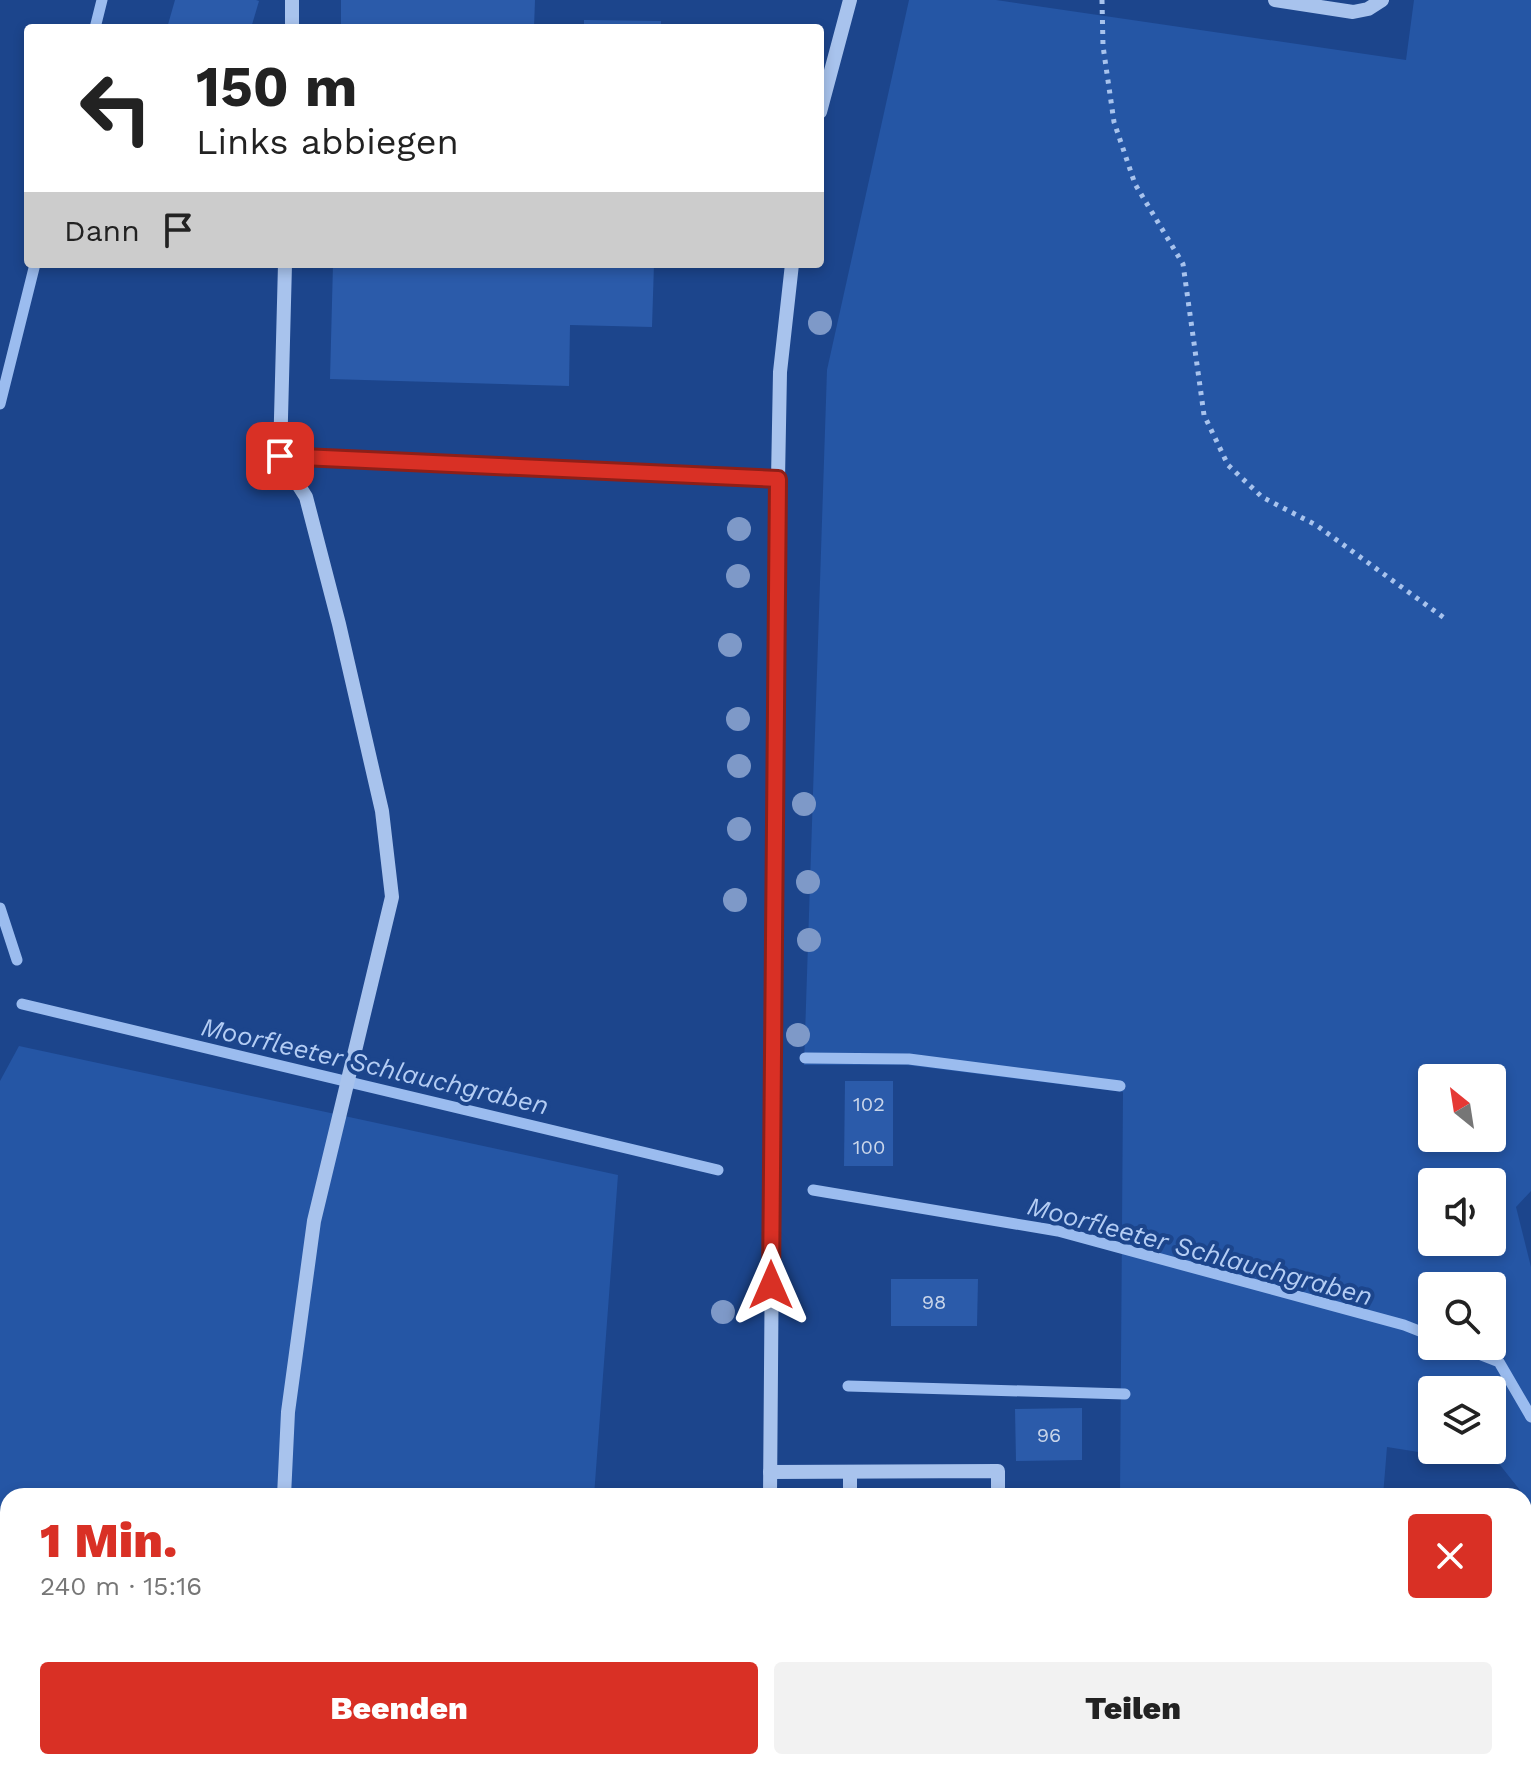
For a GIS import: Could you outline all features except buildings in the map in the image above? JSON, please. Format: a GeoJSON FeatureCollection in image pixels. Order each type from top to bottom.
{"type":"FeatureCollection","features":[{"type":"Feature","properties":{"kind":"street"},"geometry":{"type":"LineString","coordinates":[[292,0],[292,24]]}},
{"type":"Feature","properties":{"kind":"street"},"geometry":{"type":"LineString","coordinates":[[824,97],[850,0]]}},
{"type":"Feature","properties":{"kind":"street"},"geometry":{"type":"LineString","coordinates":[[1275,0],[1353,12],[1368,9],[1382,0]]}},
{"type":"Feature","properties":{"kind":"street"},"geometry":{"type":"LineString","coordinates":[[284,1488],[288,1412],[314,1221],[392,897],[382,811],[339,624],[306,497],[280,456],[285,268]]}},
{"type":"Feature","properties":{"kind":"street"},"geometry":{"type":"LineString","coordinates":[[770,1488],[778,479],[780,372],[792,268]]}},
{"type":"Feature","properties":{"kind":"street"},"geometry":{"type":"LineString","coordinates":[[280,456],[778,479]]}},
{"type":"Feature","properties":{"kind":"street"},"geometry":{"type":"LineString","coordinates":[[770,1472],[998,1471],[998,1488]]}},
{"type":"Feature","properties":{"kind":"street"},"geometry":{"type":"LineString","coordinates":[[850,1472],[850,1488]]}},
{"type":"Feature","properties":{"kind":"path"},"geometry":{"type":"LineString","coordinates":[[1102,0],[1103,46],[1114,122],[1135,184],[1183,264],[1204,415],[1228,465],[1262,497],[1316,525],[1447,620]]}},
{"type":"Feature","properties":{"kind":"shaded area"},"geometry":{"type":"Polygon","coordinates":[[[909,0],[996,0],[1406,60],[1414,0],[1531,0],[1531,1191],[1516,1207],[1531,1267],[1531,1488],[1518,1488],[1500,1465],[1494,1464],[1506,1464],[1506,1376],[1418,1376],[1418,1452],[1387,1447],[1384,1488],[1120,1488],[1123,1092],[906,1065],[804,1065],[827,370],[909,0]]]}},
{"type":"Feature","properties":{"kind":"shaded area"},"geometry":{"type":"Polygon","coordinates":[[[19,1046],[618,1175],[595,1488],[0,1488],[0,1081],[19,1046]]]}},
{"type":"Feature","properties":{"kind":"waterway"},"geometry":{"type":"LineString","coordinates":[[96,24],[102,0]]}},
{"type":"Feature","properties":{"kind":"waterway"},"geometry":{"type":"LineString","coordinates":[[0,404],[34,268]]}},
{"type":"Feature","properties":{"kind":"waterway"},"geometry":{"type":"LineString","coordinates":[[0,908],[17,960]]}},
{"type":"Feature","properties":{"kind":"waterway","name":"Moorfleeter Schlauchgraben"},"geometry":{"type":"LineString","coordinates":[[22,1004],[718,1170]]}},
{"type":"Feature","properties":{"kind":"waterway"},"geometry":{"type":"LineString","coordinates":[[805,1058],[909,1059],[1120,1086]]}},
{"type":"Feature","properties":{"kind":"waterway","name":"Moorfleeter Schlauchgraben"},"geometry":{"type":"LineString","coordinates":[[813,1190],[1058,1231],[1418,1330]]}},
{"type":"Feature","properties":{"kind":"waterway","name":"Moorfleeter Schlauchgraben"},"geometry":{"type":"LineString","coordinates":[[1494,1360],[1499,1362],[1531,1417]]}},
{"type":"Feature","properties":{"kind":"waterway"},"geometry":{"type":"LineString","coordinates":[[848,1386],[1125,1394]]}},
{"type":"Feature","properties":{"kind":"route"},"geometry":{"type":"LineString","coordinates":[[280,456],[778,479],[771,1285]]}}]}
